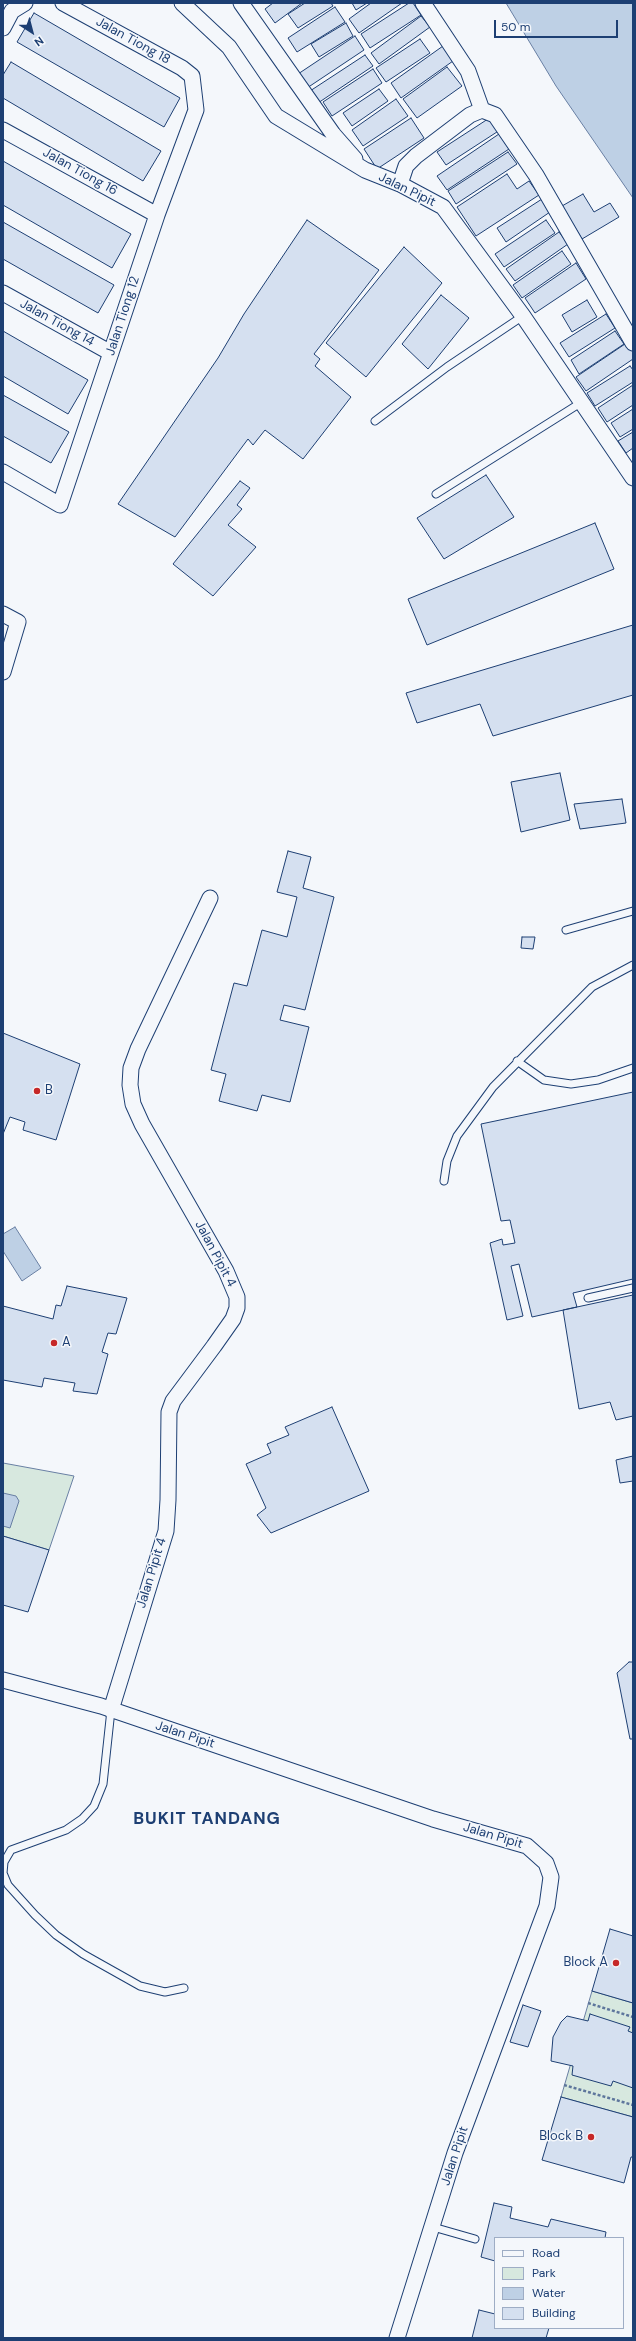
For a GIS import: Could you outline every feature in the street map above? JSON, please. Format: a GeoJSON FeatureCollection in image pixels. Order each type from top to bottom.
{"type":"FeatureCollection","features":[{"type":"Feature","properties":{"kind":"street"},"geometry":{"type":"LineString","coordinates":[[3,28],[12,11],[25,3]]}},
{"type":"Feature","properties":{"kind":"street","name":"Jalan Tiong 18"},"geometry":{"type":"LineString","coordinates":[[62,3],[182,68]]}},
{"type":"Feature","properties":{"kind":"street","name":"Jalan Pipit"},"geometry":{"type":"LineString","coordinates":[[182,3],[229,47],[276,116],[365,170],[400,184],[443,207],[523,316],[633,478]]}},
{"type":"Feature","properties":{"kind":"street"},"geometry":{"type":"LineString","coordinates":[[241,3],[333,134],[365,170]]}},
{"type":"Feature","properties":{"kind":"street"},"geometry":{"type":"LineString","coordinates":[[423,3],[468,72],[482,110],[495,116],[536,176],[633,343]]}},
{"type":"Feature","properties":{"kind":"street","name":"Jalan Tiong 12"},"geometry":{"type":"LineString","coordinates":[[3,472],[60,505],[157,215],[196,110],[192,76],[182,68]]}},
{"type":"Feature","properties":{"kind":"street"},"geometry":{"type":"LineString","coordinates":[[400,184],[406,166],[416,156],[470,115],[482,110]]}},
{"type":"Feature","properties":{"kind":"street","name":"Jalan Tiong 16"},"geometry":{"type":"LineString","coordinates":[[3,130],[157,215]]}},
{"type":"Feature","properties":{"kind":"street","name":"Jalan Tiong 14"},"geometry":{"type":"LineString","coordinates":[[3,293],[111,353]]}},
{"type":"Feature","properties":{"kind":"street"},"geometry":{"type":"LineString","coordinates":[[3,614],[18,622],[3,672]]}},
{"type":"Feature","properties":{"kind":"street","name":"Jalan Pipit 4"},"geometry":{"type":"LineString","coordinates":[[111,1710],[166,1531],[168,1507],[169,1412],[173,1401],[214,1346],[233,1318],[237,1308],[237,1297],[226,1271],[142,1124],[133,1104],[130,1085],[131,1068],[138,1049],[210,898]]}},
{"type":"Feature","properties":{"kind":"street","name":"Jalan Pipit"},"geometry":{"type":"LineString","coordinates":[[3,1680],[111,1710],[433,1819],[527,1846],[546,1863],[551,1877],[547,1906],[456,2153],[399,2338]]}},
{"type":"Feature","properties":{"kind":"lane"},"geometry":{"type":"LineString","coordinates":[[375,421],[447,366],[523,316]]}},
{"type":"Feature","properties":{"kind":"lane"},"geometry":{"type":"LineString","coordinates":[[436,494],[582,402]]}},
{"type":"Feature","properties":{"kind":"lane"},"geometry":{"type":"LineString","coordinates":[[566,930],[633,911]]}},
{"type":"Feature","properties":{"kind":"lane"},"geometry":{"type":"LineString","coordinates":[[444,1181],[447,1161],[457,1136],[493,1087],[517,1061],[592,988],[633,965]]}},
{"type":"Feature","properties":{"kind":"lane"},"geometry":{"type":"LineString","coordinates":[[517,1061],[544,1080],[571,1084],[598,1080],[633,1068]]}},
{"type":"Feature","properties":{"kind":"lane"},"geometry":{"type":"LineString","coordinates":[[588,1298],[633,1288]]}},
{"type":"Feature","properties":{"kind":"lane"},"geometry":{"type":"LineString","coordinates":[[111,1710],[103,1784],[94,1806],[82,1819],[66,1830],[11,1850],[4,1862],[4,1873],[8,1885],[35,1915],[56,1935],[83,1954],[140,1986],[165,1992],[184,1988]]}},
{"type":"Feature","properties":{"kind":"lane"},"geometry":{"type":"LineString","coordinates":[[433,2227],[475,2239]]}},
{"type":"Feature","properties":{"kind":"path"},"geometry":{"type":"LineString","coordinates":[[588,2003],[633,2017]]}},
{"type":"Feature","properties":{"kind":"path"},"geometry":{"type":"LineString","coordinates":[[564,2085],[633,2104]]}},
{"type":"Feature","properties":{"kind":"green space"},"geometry":{"type":"Polygon","coordinates":[[[3,1463],[74,1476],[49,1550],[3,1536],[3,1463]]]}},
{"type":"Feature","properties":{"kind":"green space"},"geometry":{"type":"Polygon","coordinates":[[[592,1991],[633,2003],[633,2117],[561,2097],[592,1991]]]}},
{"type":"Feature","properties":{"kind":"water"},"geometry":{"type":"Polygon","coordinates":[[[506,3],[633,3],[633,198],[556,86],[506,3]]]}},
{"type":"Feature","properties":{"kind":"water"},"geometry":{"type":"Polygon","coordinates":[[[15,1227],[41,1268],[22,1281],[3,1251],[3,1234],[15,1227]]]}},
{"type":"Feature","properties":{"kind":"water"},"geometry":{"type":"Polygon","coordinates":[[[3,1493],[16,1496],[19,1501],[10,1528],[3,1526],[3,1493]]]}},
{"type":"Feature","properties":{"kind":"building"},"geometry":{"type":"Polygon","coordinates":[[[273,3],[302,3],[275,23],[265,9],[273,3]]]}},
{"type":"Feature","properties":{"kind":"building"},"geometry":{"type":"Polygon","coordinates":[[[305,3],[331,3],[333,6],[298,28],[288,14],[305,3]]]}},
{"type":"Feature","properties":{"kind":"building"},"geometry":{"type":"Polygon","coordinates":[[[352,3],[367,3],[356,10],[352,3]]]}},
{"type":"Feature","properties":{"kind":"building"},"geometry":{"type":"Polygon","coordinates":[[[371,3],[402,3],[359,33],[349,19],[371,3]]]}},
{"type":"Feature","properties":{"kind":"building"},"geometry":{"type":"Polygon","coordinates":[[[409,3],[413,3],[421,15],[370,48],[361,34],[409,3]]]}},
{"type":"Feature","properties":{"kind":"building"},"geometry":{"type":"Polygon","coordinates":[[[335,7],[345,22],[297,52],[288,38],[335,7]]]}},
{"type":"Feature","properties":{"kind":"building"},"geometry":{"type":"Polygon","coordinates":[[[34,13],[180,98],[164,127],[17,42],[34,13]]]}},
{"type":"Feature","properties":{"kind":"building"},"geometry":{"type":"Polygon","coordinates":[[[421,16],[430,27],[379,64],[371,53],[421,16]]]}},
{"type":"Feature","properties":{"kind":"building"},"geometry":{"type":"Polygon","coordinates":[[[346,23],[353,36],[319,57],[311,44],[346,23]]]}},
{"type":"Feature","properties":{"kind":"building"},"geometry":{"type":"Polygon","coordinates":[[[355,36],[364,50],[307,88],[298,74],[355,36]]]}},
{"type":"Feature","properties":{"kind":"building"},"geometry":{"type":"Polygon","coordinates":[[[420,39],[430,53],[386,82],[376,68],[420,39]]]}},
{"type":"Feature","properties":{"kind":"building"},"geometry":{"type":"Polygon","coordinates":[[[443,46],[453,61],[401,98],[391,83],[443,46]]]}},
{"type":"Feature","properties":{"kind":"building"},"geometry":{"type":"Polygon","coordinates":[[[365,55],[373,66],[318,103],[310,91],[365,55]]]}},
{"type":"Feature","properties":{"kind":"building"},"geometry":{"type":"Polygon","coordinates":[[[11,62],[161,151],[143,181],[3,98],[3,75],[11,62]]]}},
{"type":"Feature","properties":{"kind":"building"},"geometry":{"type":"Polygon","coordinates":[[[447,67],[462,86],[417,118],[403,99],[447,67]]]}},
{"type":"Feature","properties":{"kind":"building"},"geometry":{"type":"Polygon","coordinates":[[[373,69],[382,83],[332,116],[323,102],[373,69]]]}},
{"type":"Feature","properties":{"kind":"building"},"geometry":{"type":"Polygon","coordinates":[[[379,89],[388,101],[352,126],[343,113],[379,89]]]}},
{"type":"Feature","properties":{"kind":"building"},"geometry":{"type":"Polygon","coordinates":[[[396,99],[408,116],[363,146],[352,130],[396,99]]]}},
{"type":"Feature","properties":{"kind":"building"},"geometry":{"type":"Polygon","coordinates":[[[491,117],[500,130],[446,165],[437,152],[491,117]]]}},
{"type":"Feature","properties":{"kind":"building"},"geometry":{"type":"Polygon","coordinates":[[[411,118],[424,138],[377,169],[364,149],[411,118]]]}},
{"type":"Feature","properties":{"kind":"building"},"geometry":{"type":"Polygon","coordinates":[[[499,134],[509,149],[447,190],[437,176],[499,134]]]}},
{"type":"Feature","properties":{"kind":"building"},"geometry":{"type":"Polygon","coordinates":[[[508,152],[517,164],[456,204],[448,191],[508,152]]]}},
{"type":"Feature","properties":{"kind":"building"},"geometry":{"type":"Polygon","coordinates":[[[3,161],[131,234],[112,268],[3,205],[3,161]]]}},
{"type":"Feature","properties":{"kind":"building"},"geometry":{"type":"Polygon","coordinates":[[[507,174],[517,189],[529,181],[539,195],[476,236],[457,207],[507,174]]]}},
{"type":"Feature","properties":{"kind":"building"},"geometry":{"type":"Polygon","coordinates":[[[583,194],[594,212],[610,203],[619,217],[582,239],[562,206],[583,194]]]}},
{"type":"Feature","properties":{"kind":"building"},"geometry":{"type":"Polygon","coordinates":[[[542,199],[550,212],[506,242],[497,228],[542,199]]]}},
{"type":"Feature","properties":{"kind":"building"},"geometry":{"type":"Polygon","coordinates":[[[307,220],[379,270],[314,354],[320,359],[315,366],[351,397],[303,459],[265,430],[253,445],[248,439],[175,537],[118,504],[218,358],[244,314],[307,220]]]}},
{"type":"Feature","properties":{"kind":"building"},"geometry":{"type":"Polygon","coordinates":[[[546,220],[555,233],[504,267],[495,254],[546,220]]]}},
{"type":"Feature","properties":{"kind":"building"},"geometry":{"type":"Polygon","coordinates":[[[3,222],[114,285],[98,313],[3,259],[3,222]]]}},
{"type":"Feature","properties":{"kind":"building"},"geometry":{"type":"Polygon","coordinates":[[[559,232],[568,244],[515,281],[506,269],[559,232]]]}},
{"type":"Feature","properties":{"kind":"building"},"geometry":{"type":"Polygon","coordinates":[[[404,247],[442,283],[366,377],[326,343],[404,247]]]}},
{"type":"Feature","properties":{"kind":"building"},"geometry":{"type":"Polygon","coordinates":[[[562,251],[571,264],[522,298],[513,285],[562,251]]]}},
{"type":"Feature","properties":{"kind":"building"},"geometry":{"type":"Polygon","coordinates":[[[576,263],[586,279],[535,313],[525,298],[576,263]]]}},
{"type":"Feature","properties":{"kind":"building"},"geometry":{"type":"Polygon","coordinates":[[[441,295],[469,318],[428,369],[402,344],[441,295]]]}},
{"type":"Feature","properties":{"kind":"building"},"geometry":{"type":"Polygon","coordinates":[[[587,300],[597,317],[572,332],[562,315],[587,300]]]}},
{"type":"Feature","properties":{"kind":"building"},"geometry":{"type":"Polygon","coordinates":[[[606,314],[615,328],[569,357],[560,343],[606,314]]]}},
{"type":"Feature","properties":{"kind":"building"},"geometry":{"type":"Polygon","coordinates":[[[3,331],[88,380],[68,414],[3,376],[3,331]]]}},
{"type":"Feature","properties":{"kind":"building"},"geometry":{"type":"Polygon","coordinates":[[[615,331],[624,344],[579,374],[571,360],[615,331]]]}},
{"type":"Feature","properties":{"kind":"building"},"geometry":{"type":"Polygon","coordinates":[[[628,342],[633,350],[633,359],[586,391],[576,377],[628,342]]]}},
{"type":"Feature","properties":{"kind":"building"},"geometry":{"type":"Polygon","coordinates":[[[630,366],[633,370],[633,382],[595,406],[587,393],[630,366]]]}},
{"type":"Feature","properties":{"kind":"building"},"geometry":{"type":"Polygon","coordinates":[[[633,385],[633,405],[607,422],[598,408],[633,385]]]}},
{"type":"Feature","properties":{"kind":"building"},"geometry":{"type":"Polygon","coordinates":[[[3,395],[69,432],[51,463],[3,436],[3,395]]]}},
{"type":"Feature","properties":{"kind":"building"},"geometry":{"type":"Polygon","coordinates":[[[633,409],[633,429],[620,437],[611,423],[633,409]]]}},
{"type":"Feature","properties":{"kind":"building"},"geometry":{"type":"Polygon","coordinates":[[[633,432],[633,448],[626,453],[618,441],[633,432]]]}},
{"type":"Feature","properties":{"kind":"building"},"geometry":{"type":"Polygon","coordinates":[[[486,475],[514,517],[444,559],[417,518],[486,475]]]}},
{"type":"Feature","properties":{"kind":"building"},"geometry":{"type":"Polygon","coordinates":[[[240,481],[250,488],[237,505],[242,509],[228,525],[256,547],[213,596],[173,564],[240,481]]]}},
{"type":"Feature","properties":{"kind":"building"},"geometry":{"type":"Polygon","coordinates":[[[595,523],[614,569],[427,645],[408,599],[595,523]]]}},
{"type":"Feature","properties":{"kind":"building"},"geometry":{"type":"Polygon","coordinates":[[[633,625],[633,695],[493,736],[480,704],[417,723],[406,693],[633,625]]]}},
{"type":"Feature","properties":{"kind":"building"},"geometry":{"type":"Polygon","coordinates":[[[560,773],[570,820],[521,832],[511,782],[560,773]]]}},
{"type":"Feature","properties":{"kind":"building"},"geometry":{"type":"Polygon","coordinates":[[[622,799],[626,823],[580,829],[574,804],[622,799]]]}},
{"type":"Feature","properties":{"kind":"building"},"geometry":{"type":"Polygon","coordinates":[[[288,851],[311,857],[303,888],[334,897],[305,1010],[284,1005],[280,1020],[309,1027],[290,1102],[262,1095],[257,1111],[219,1101],[226,1074],[211,1070],[234,983],[247,986],[262,930],[287,937],[297,897],[277,892],[288,851]]]}},
{"type":"Feature","properties":{"kind":"building"},"geometry":{"type":"Polygon","coordinates":[[[522,937],[535,937],[533,949],[521,948],[522,937]]]}},
{"type":"Feature","properties":{"kind":"building","name":"B"},"geometry":{"type":"Polygon","coordinates":[[[3,1033],[80,1064],[56,1140],[23,1130],[25,1122],[10,1117],[3,1134],[3,1033]]]}},
{"type":"Feature","properties":{"kind":"building"},"geometry":{"type":"Polygon","coordinates":[[[633,1092],[633,1279],[573,1293],[577,1307],[532,1317],[519,1264],[511,1266],[523,1316],[507,1320],[490,1243],[502,1239],[503,1245],[515,1243],[510,1220],[501,1221],[481,1124],[633,1092]]]}},
{"type":"Feature","properties":{"kind":"building","name":"A"},"geometry":{"type":"Polygon","coordinates":[[[67,1286],[127,1298],[116,1334],[108,1333],[102,1352],[108,1354],[97,1394],[73,1391],[75,1383],[44,1378],[42,1387],[3,1380],[3,1306],[53,1319],[56,1305],[61,1306],[67,1286]]]}},
{"type":"Feature","properties":{"kind":"building"},"geometry":{"type":"Polygon","coordinates":[[[633,1295],[633,1416],[616,1420],[610,1402],[579,1409],[563,1310],[633,1295]]]}},
{"type":"Feature","properties":{"kind":"building"},"geometry":{"type":"Polygon","coordinates":[[[332,1407],[369,1491],[271,1533],[257,1515],[266,1508],[246,1464],[271,1453],[267,1444],[289,1435],[285,1427],[332,1407]]]}},
{"type":"Feature","properties":{"kind":"building"},"geometry":{"type":"Polygon","coordinates":[[[633,1456],[633,1481],[620,1483],[616,1460],[633,1456]]]}},
{"type":"Feature","properties":{"kind":"building"},"geometry":{"type":"Polygon","coordinates":[[[3,1536],[49,1550],[28,1612],[3,1605],[3,1536]]]}},
{"type":"Feature","properties":{"kind":"building"},"geometry":{"type":"Polygon","coordinates":[[[629,1662],[633,1662],[633,1739],[630,1739],[617,1673],[629,1662]]]}},
{"type":"Feature","properties":{"kind":"building","name":"Block A"},"geometry":{"type":"Polygon","coordinates":[[[610,1929],[633,1936],[633,2003],[592,1991],[610,1929]]]}},
{"type":"Feature","properties":{"kind":"building"},"geometry":{"type":"Polygon","coordinates":[[[523,2005],[541,2011],[528,2047],[510,2042],[523,2005]]]}},
{"type":"Feature","properties":{"kind":"building"},"geometry":{"type":"Polygon","coordinates":[[[590,2014],[630,2027],[628,2031],[633,2033],[633,2088],[613,2081],[611,2086],[572,2075],[573,2066],[551,2061],[553,2037],[561,2022],[567,2016],[588,2021],[590,2014]]]}},
{"type":"Feature","properties":{"kind":"building","name":"Block B"},"geometry":{"type":"Polygon","coordinates":[[[561,2097],[633,2117],[633,2157],[631,2157],[624,2183],[542,2160],[561,2097]]]}},
{"type":"Feature","properties":{"kind":"building"},"geometry":{"type":"Polygon","coordinates":[[[494,2203],[512,2207],[510,2218],[548,2227],[551,2219],[606,2232],[605,2237],[494,2237],[494,2261],[481,2257],[494,2203]]]}},
{"type":"Feature","properties":{"kind":"building"},"geometry":{"type":"Polygon","coordinates":[[[479,2310],[494,2314],[494,2329],[549,2329],[546,2338],[472,2338],[479,2310]]]}},
{"type":"Feature","properties":{"kind":"place","name":"B"},"geometry":{"type":"Point","coordinates":[37,1091]}},
{"type":"Feature","properties":{"kind":"place","name":"A"},"geometry":{"type":"Point","coordinates":[54,1343]}},
{"type":"Feature","properties":{"kind":"place","name":"Block A"},"geometry":{"type":"Point","coordinates":[616,1963]}},
{"type":"Feature","properties":{"kind":"place","name":"Block B"},"geometry":{"type":"Point","coordinates":[591,2137]}},
{"type":"Feature","properties":{"kind":"district","name":"BUKIT TANDANG"},"geometry":{"type":"Point","coordinates":[207,1820]}}]}
